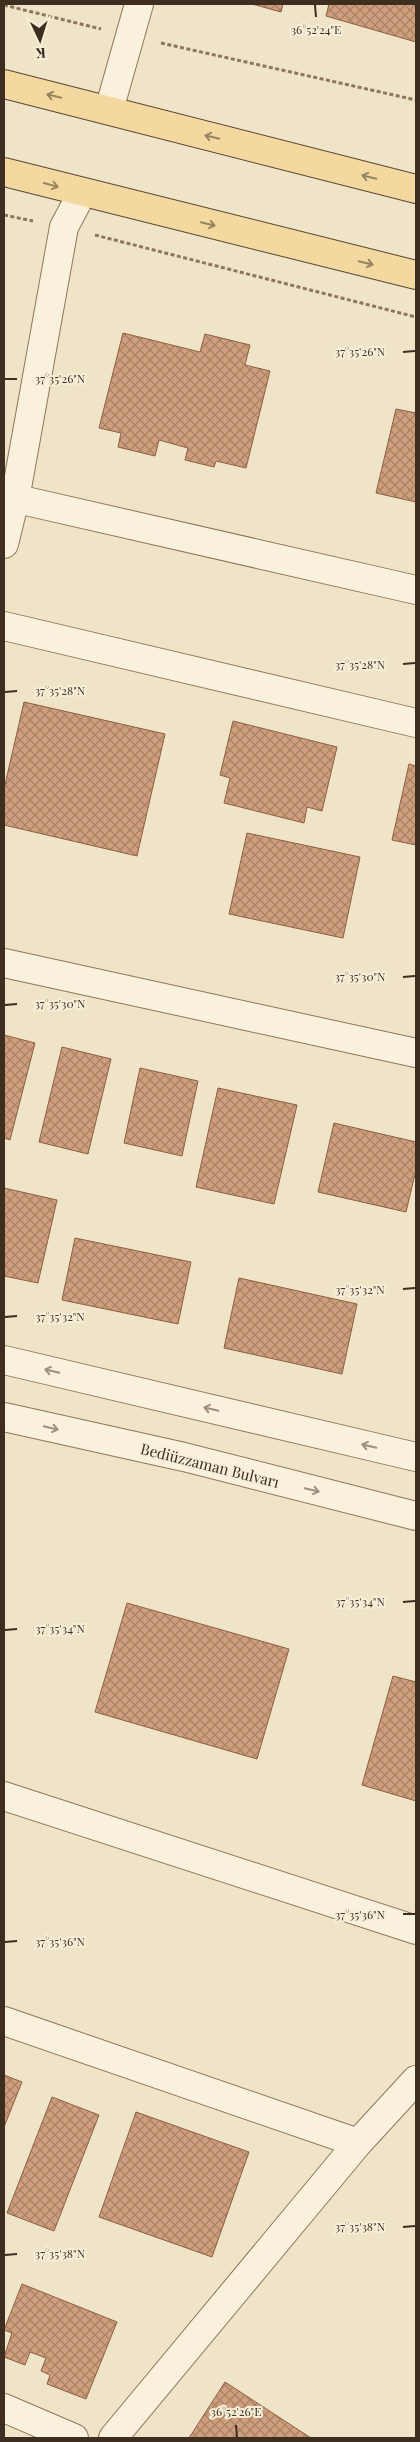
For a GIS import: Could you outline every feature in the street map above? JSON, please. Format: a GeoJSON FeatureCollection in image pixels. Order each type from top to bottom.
{"type":"FeatureCollection","features":[{"type":"Feature","properties":{"kind":"main road"},"geometry":{"type":"LineString","coordinates":[[4,84],[416,189]]}},
{"type":"Feature","properties":{"kind":"main road"},"geometry":{"type":"LineString","coordinates":[[4,172],[416,276]]}},
{"type":"Feature","properties":{"kind":"street"},"geometry":{"type":"LineString","coordinates":[[109,110],[139,4]]}},
{"type":"Feature","properties":{"kind":"street"},"geometry":{"type":"LineString","coordinates":[[4,544],[9,498],[64,227],[82,193]]}},
{"type":"Feature","properties":{"kind":"street"},"geometry":{"type":"LineString","coordinates":[[9,498],[416,590]]}},
{"type":"Feature","properties":{"kind":"street"},"geometry":{"type":"LineString","coordinates":[[4,626],[416,723]]}},
{"type":"Feature","properties":{"kind":"street"},"geometry":{"type":"LineString","coordinates":[[4,963],[416,1054]]}},
{"type":"Feature","properties":{"kind":"street"},"geometry":{"type":"LineString","coordinates":[[4,1360],[416,1457]]}},
{"type":"Feature","properties":{"kind":"street","name":"Bediüzzaman Bulvarı"},"geometry":{"type":"LineString","coordinates":[[4,1417],[184,1458],[416,1516]]}},
{"type":"Feature","properties":{"kind":"street"},"geometry":{"type":"LineString","coordinates":[[4,1796],[416,1930]]}},
{"type":"Feature","properties":{"kind":"street"},"geometry":{"type":"LineString","coordinates":[[4,2021],[358,2143]]}},
{"type":"Feature","properties":{"kind":"street"},"geometry":{"type":"LineString","coordinates":[[112,2438],[358,2143],[416,2080]]}},
{"type":"Feature","properties":{"kind":"street"},"geometry":{"type":"LineString","coordinates":[[4,2408],[74,2438]]}},
{"type":"Feature","properties":{"kind":"path"},"geometry":{"type":"LineString","coordinates":[[4,6],[130,37],[416,100]]}},
{"type":"Feature","properties":{"kind":"path"},"geometry":{"type":"LineString","coordinates":[[4,215],[64,227],[416,317]]}},
{"type":"Feature","properties":{"kind":"building"},"geometry":{"type":"Polygon","coordinates":[[[252,4],[283,4],[281,12],[252,4]]]}},
{"type":"Feature","properties":{"kind":"building"},"geometry":{"type":"Polygon","coordinates":[[[329,4],[416,4],[416,42],[326,16],[329,4]]]}},
{"type":"Feature","properties":{"kind":"building"},"geometry":{"type":"Polygon","coordinates":[[[123,333],[200,352],[205,334],[250,345],[245,365],[270,371],[246,468],[216,461],[214,467],[185,460],[188,448],[159,440],[155,456],[118,447],[121,433],[99,428],[123,333]]]}},
{"type":"Feature","properties":{"kind":"building"},"geometry":{"type":"Polygon","coordinates":[[[396,409],[416,413],[416,502],[376,493],[396,409]]]}},
{"type":"Feature","properties":{"kind":"building"},"geometry":{"type":"Polygon","coordinates":[[[24,702],[165,734],[137,856],[4,825],[4,789],[24,702]]]}},
{"type":"Feature","properties":{"kind":"building"},"geometry":{"type":"Polygon","coordinates":[[[233,721],[337,747],[322,811],[307,807],[304,823],[224,803],[230,778],[220,775],[233,721]]]}},
{"type":"Feature","properties":{"kind":"building"},"geometry":{"type":"Polygon","coordinates":[[[409,764],[416,766],[416,845],[392,840],[409,764]]]}},
{"type":"Feature","properties":{"kind":"building"},"geometry":{"type":"Polygon","coordinates":[[[247,833],[360,857],[343,938],[229,914],[247,833]]]}},
{"type":"Feature","properties":{"kind":"building"},"geometry":{"type":"Polygon","coordinates":[[[4,1035],[35,1043],[10,1140],[4,1138],[4,1035]]]}},
{"type":"Feature","properties":{"kind":"building"},"geometry":{"type":"Polygon","coordinates":[[[62,1047],[111,1059],[88,1154],[39,1142],[62,1047]]]}},
{"type":"Feature","properties":{"kind":"building"},"geometry":{"type":"Polygon","coordinates":[[[140,1068],[198,1081],[182,1156],[124,1143],[140,1068]]]}},
{"type":"Feature","properties":{"kind":"building"},"geometry":{"type":"Polygon","coordinates":[[[218,1088],[297,1105],[274,1204],[196,1187],[218,1088]]]}},
{"type":"Feature","properties":{"kind":"building"},"geometry":{"type":"Polygon","coordinates":[[[334,1123],[416,1142],[416,1170],[406,1212],[318,1192],[334,1123]]]}},
{"type":"Feature","properties":{"kind":"building"},"geometry":{"type":"Polygon","coordinates":[[[4,1188],[57,1200],[38,1283],[4,1276],[4,1188]]]}},
{"type":"Feature","properties":{"kind":"building"},"geometry":{"type":"Polygon","coordinates":[[[75,1238],[191,1262],[178,1324],[62,1300],[75,1238]]]}},
{"type":"Feature","properties":{"kind":"building"},"geometry":{"type":"Polygon","coordinates":[[[239,1278],[357,1304],[342,1374],[224,1348],[239,1278]]]}},
{"type":"Feature","properties":{"kind":"building"},"geometry":{"type":"Polygon","coordinates":[[[127,1603],[289,1649],[257,1759],[95,1712],[127,1603]]]}},
{"type":"Feature","properties":{"kind":"building"},"geometry":{"type":"Polygon","coordinates":[[[393,1676],[416,1682],[416,1801],[362,1785],[393,1676]]]}},
{"type":"Feature","properties":{"kind":"building"},"geometry":{"type":"Polygon","coordinates":[[[4,2075],[22,2082],[4,2127],[4,2075]]]}},
{"type":"Feature","properties":{"kind":"building"},"geometry":{"type":"Polygon","coordinates":[[[52,2097],[99,2115],[54,2231],[7,2213],[52,2097]]]}},
{"type":"Feature","properties":{"kind":"building"},"geometry":{"type":"Polygon","coordinates":[[[136,2112],[249,2152],[212,2257],[99,2217],[136,2112]]]}},
{"type":"Feature","properties":{"kind":"building"},"geometry":{"type":"Polygon","coordinates":[[[22,2284],[117,2322],[86,2399],[47,2384],[50,2375],[41,2371],[46,2358],[30,2352],[25,2365],[4,2357],[12,2333],[4,2330],[22,2284]]]}},
{"type":"Feature","properties":{"kind":"building"},"geometry":{"type":"Polygon","coordinates":[[[225,2382],[311,2438],[189,2438],[225,2382]]]}}]}
